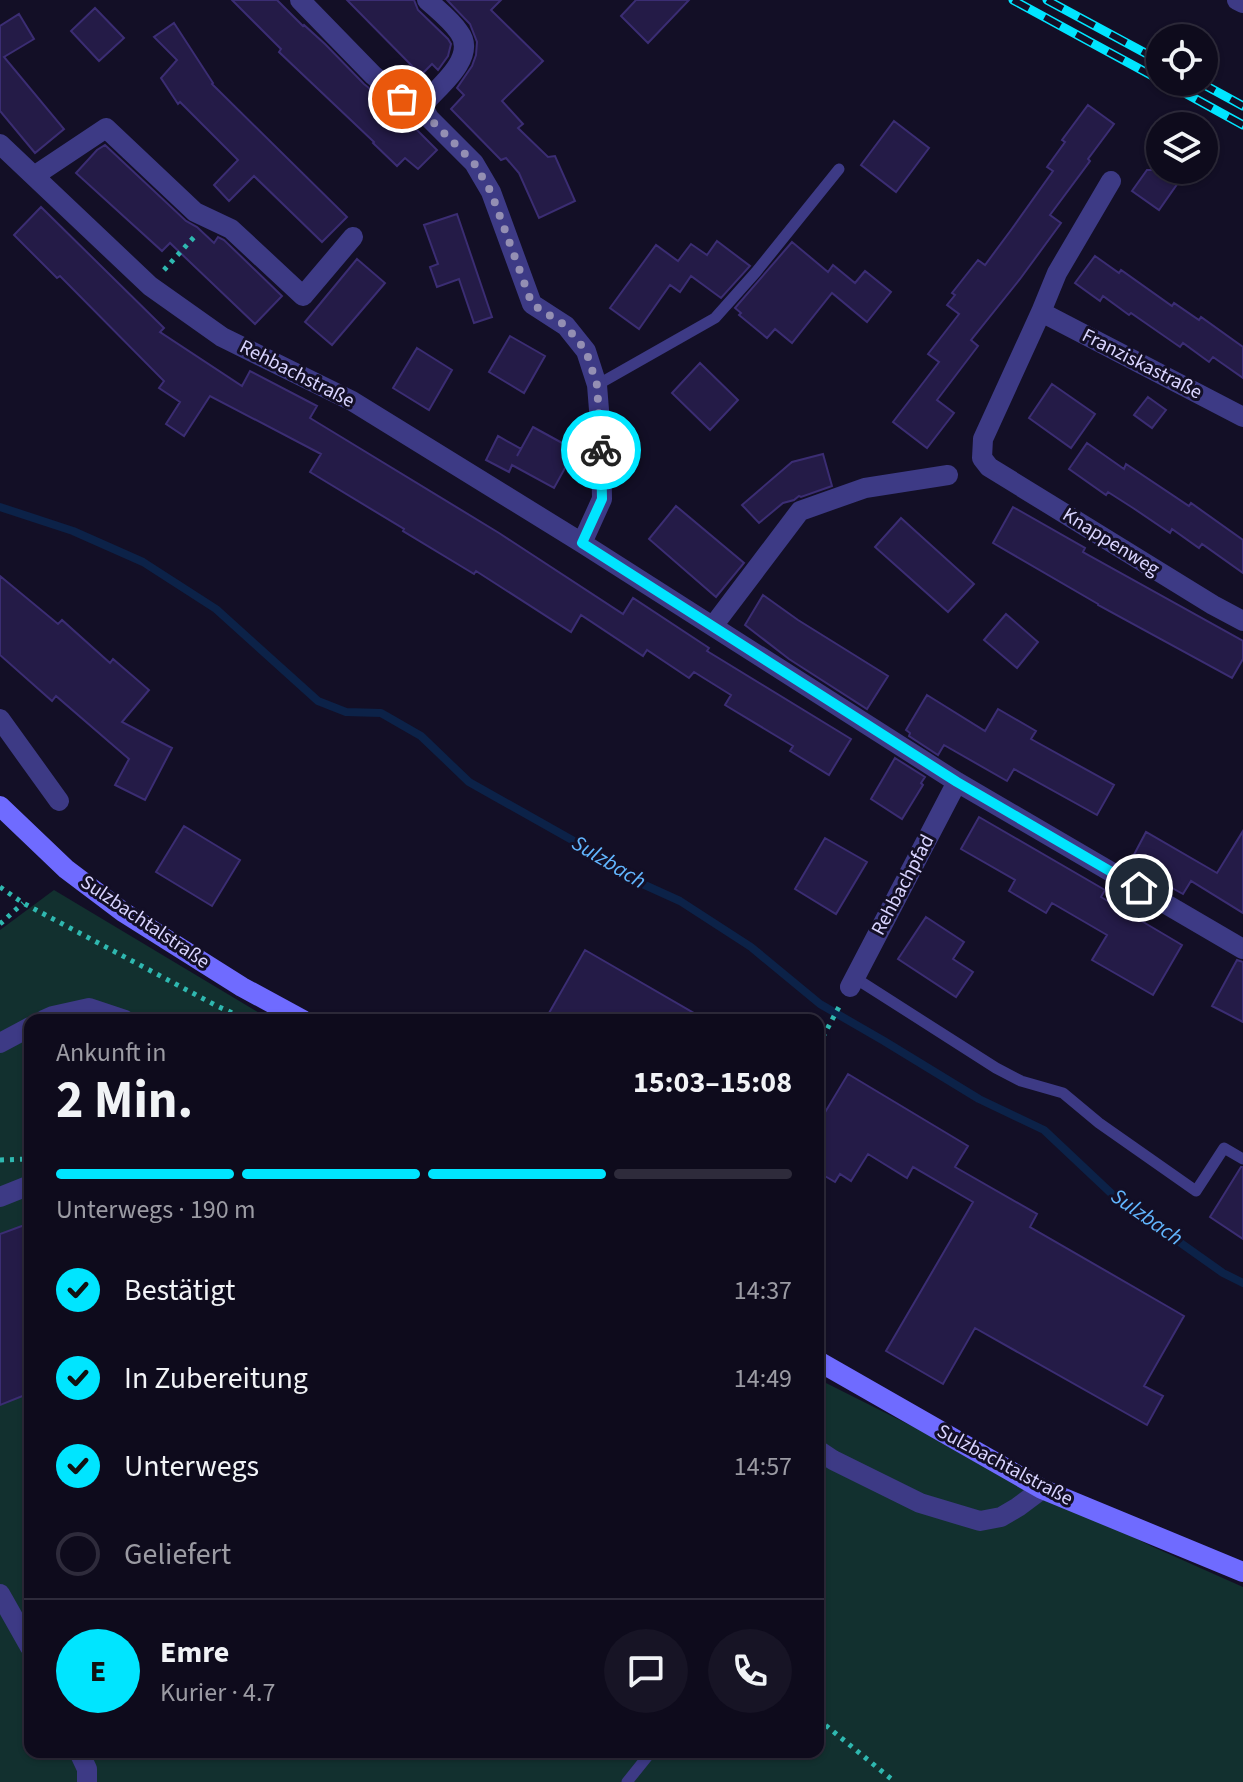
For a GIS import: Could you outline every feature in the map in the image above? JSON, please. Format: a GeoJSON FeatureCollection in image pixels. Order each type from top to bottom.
{"type":"FeatureCollection","features":[{"type":"Feature","properties":{"kind":"main road","name":"Sulzbachtalstraße"},"geometry":{"type":"LineString","coordinates":[[0,806],[66,869],[123,912],[242,987],[292,1014]]}},
{"type":"Feature","properties":{"kind":"main road","name":"Sulzbachtalstraße"},"geometry":{"type":"LineString","coordinates":[[824,1364],[1042,1489],[1243,1572]]}},
{"type":"Feature","properties":{"kind":"street"},"geometry":{"type":"LineString","coordinates":[[300,0],[373,75],[402,99],[422,105]]}},
{"type":"Feature","properties":{"kind":"street"},"geometry":{"type":"LineString","coordinates":[[422,105],[462,62],[465,47],[461,33],[427,0]]}},
{"type":"Feature","properties":{"kind":"street"},"geometry":{"type":"LineString","coordinates":[[1237,0],[1243,3]]}},
{"type":"Feature","properties":{"kind":"street"},"geometry":{"type":"LineString","coordinates":[[422,105],[429,118],[474,163],[491,192],[532,304],[566,326],[586,351],[597,385],[602,499],[582,543]]}},
{"type":"Feature","properties":{"kind":"street"},"geometry":{"type":"LineString","coordinates":[[34,176],[106,128],[195,212],[231,229],[303,296],[353,237]]}},
{"type":"Feature","properties":{"kind":"street","name":"Rehbachstraße"},"geometry":{"type":"LineString","coordinates":[[0,144],[150,286],[222,337],[352,401],[582,543],[957,782],[1243,949]]}},
{"type":"Feature","properties":{"kind":"street"},"geometry":{"type":"LineString","coordinates":[[1041,312],[1057,273],[1111,181]]}},
{"type":"Feature","properties":{"kind":"street","name":"Franziskastraße"},"geometry":{"type":"LineString","coordinates":[[1041,312],[1243,417]]}},
{"type":"Feature","properties":{"kind":"street","name":"Knappenweg"},"geometry":{"type":"LineString","coordinates":[[1041,312],[983,439],[982,458],[989,467],[1243,621]]}},
{"type":"Feature","properties":{"kind":"street"},"geometry":{"type":"LineString","coordinates":[[713,626],[800,511],[865,488],[948,475]]}},
{"type":"Feature","properties":{"kind":"street"},"geometry":{"type":"LineString","coordinates":[[0,719],[59,801]]}},
{"type":"Feature","properties":{"kind":"street","name":"Rehbachpfad"},"geometry":{"type":"LineString","coordinates":[[852,983],[957,782]]}},
{"type":"Feature","properties":{"kind":"street"},"geometry":{"type":"LineString","coordinates":[[62,1014],[89,1008],[107,1014]]}},
{"type":"Feature","properties":{"kind":"street"},"geometry":{"type":"LineString","coordinates":[[0,1043],[24,1030]]}},
{"type":"Feature","properties":{"kind":"street"},"geometry":{"type":"LineString","coordinates":[[0,1197],[24,1187]]}},
{"type":"Feature","properties":{"kind":"street"},"geometry":{"type":"LineString","coordinates":[[824,1454],[920,1503],[980,1521],[1001,1517],[1042,1489]]}},
{"type":"Feature","properties":{"kind":"street"},"geometry":{"type":"LineString","coordinates":[[0,1594],[24,1636]]}},
{"type":"Feature","properties":{"kind":"street"},"geometry":{"type":"LineString","coordinates":[[82,1758],[87,1769],[87,1782]]}},
{"type":"Feature","properties":{"kind":"lane"},"geometry":{"type":"LineString","coordinates":[[597,385],[715,318],[839,169]]}},
{"type":"Feature","properties":{"kind":"lane"},"geometry":{"type":"LineString","coordinates":[[852,983],[996,1068],[1021,1081],[1063,1093],[1099,1123],[1196,1191],[1224,1148],[1243,1159]]}},
{"type":"Feature","properties":{"kind":"lane"},"geometry":{"type":"LineString","coordinates":[[627,1782],[646,1758]]}},
{"type":"Feature","properties":{"kind":"path"},"geometry":{"type":"LineString","coordinates":[[150,286],[211,218]]}},
{"type":"Feature","properties":{"kind":"path"},"geometry":{"type":"LineString","coordinates":[[0,887],[23,903],[235,1014]]}},
{"type":"Feature","properties":{"kind":"path"},"geometry":{"type":"LineString","coordinates":[[0,924],[23,903]]}},
{"type":"Feature","properties":{"kind":"path"},"geometry":{"type":"LineString","coordinates":[[824,1034],[852,983]]}},
{"type":"Feature","properties":{"kind":"path"},"geometry":{"type":"LineString","coordinates":[[0,1160],[24,1159]]}},
{"type":"Feature","properties":{"kind":"path"},"geometry":{"type":"LineString","coordinates":[[824,1724],[895,1782]]}},
{"type":"Feature","properties":{"kind":"green space"},"geometry":{"type":"Polygon","coordinates":[[[54,890],[261,1014],[24,1014],[24,1758],[824,1758],[824,1382],[1151,1546],[1243,1587],[1243,1782],[0,1782],[0,930],[54,890]]]}},
{"type":"Feature","properties":{"kind":"building"},"geometry":{"type":"Polygon","coordinates":[[[232,0],[277,0],[437,150],[418,169],[405,158],[397,166],[279,52],[281,49],[232,0]]]}},
{"type":"Feature","properties":{"kind":"building"},"geometry":{"type":"Polygon","coordinates":[[[347,0],[414,0],[418,10],[448,39],[451,44],[448,56],[438,70],[432,64],[421,75],[347,0]]]}},
{"type":"Feature","properties":{"kind":"building"},"geometry":{"type":"Polygon","coordinates":[[[447,0],[501,0],[491,10],[543,61],[502,101],[523,124],[518,128],[548,157],[555,156],[575,201],[539,218],[519,173],[506,158],[501,160],[451,109],[464,95],[457,88],[472,66],[477,42],[470,24],[447,0]]]}},
{"type":"Feature","properties":{"kind":"building"},"geometry":{"type":"Polygon","coordinates":[[[636,0],[689,0],[648,43],[621,16],[636,0]]]}},
{"type":"Feature","properties":{"kind":"building"},"geometry":{"type":"Polygon","coordinates":[[[95,8],[124,38],[99,61],[71,31],[95,8]]]}},
{"type":"Feature","properties":{"kind":"building"},"geometry":{"type":"Polygon","coordinates":[[[19,14],[34,39],[4,57],[64,129],[35,153],[0,111],[0,26],[19,14]]]}},
{"type":"Feature","properties":{"kind":"building"},"geometry":{"type":"Polygon","coordinates":[[[174,23],[212,84],[347,217],[322,242],[254,176],[229,201],[214,185],[238,160],[180,102],[178,104],[161,78],[177,60],[154,37],[174,23]]]}},
{"type":"Feature","properties":{"kind":"building"},"geometry":{"type":"Polygon","coordinates":[[[1088,105],[1114,124],[1050,215],[1061,223],[971,340],[978,346],[937,400],[954,413],[927,448],[893,422],[939,362],[928,354],[959,314],[947,305],[955,295],[952,293],[978,260],[985,265],[1011,230],[1053,171],[1047,167],[1088,105]]]}},
{"type":"Feature","properties":{"kind":"building"},"geometry":{"type":"Polygon","coordinates":[[[894,121],[929,148],[896,192],[861,165],[894,121]]]}},
{"type":"Feature","properties":{"kind":"building"},"geometry":{"type":"Polygon","coordinates":[[[105,145],[186,221],[214,243],[218,237],[224,240],[282,296],[255,324],[170,243],[162,251],[76,173],[105,145]]]}},
{"type":"Feature","properties":{"kind":"building"},"geometry":{"type":"Polygon","coordinates":[[[1146,171],[1146,184],[1177,184],[1159,210],[1132,191],[1146,171]]]}},
{"type":"Feature","properties":{"kind":"building"},"geometry":{"type":"Polygon","coordinates":[[[41,207],[164,328],[160,332],[242,386],[250,371],[317,406],[310,418],[499,533],[623,614],[633,598],[709,648],[707,651],[851,739],[829,775],[790,751],[793,746],[725,705],[731,695],[694,672],[689,678],[647,650],[643,656],[581,615],[571,632],[476,571],[474,574],[403,531],[310,472],[321,454],[210,396],[184,436],[166,424],[180,402],[159,388],[164,381],[60,276],[57,278],[14,235],[41,207]]]}},
{"type":"Feature","properties":{"kind":"building"},"geometry":{"type":"Polygon","coordinates":[[[457,214],[492,317],[474,323],[459,279],[437,287],[430,267],[438,264],[424,225],[457,214]]]}},
{"type":"Feature","properties":{"kind":"building"},"geometry":{"type":"Polygon","coordinates":[[[717,241],[750,266],[721,298],[691,276],[680,292],[670,285],[639,329],[610,308],[656,245],[678,261],[691,244],[707,255],[717,241]]]}},
{"type":"Feature","properties":{"kind":"building"},"geometry":{"type":"Polygon","coordinates":[[[792,242],[828,272],[833,265],[855,283],[865,271],[891,292],[867,322],[832,293],[792,343],[775,329],[767,338],[735,308],[792,242]]]}},
{"type":"Feature","properties":{"kind":"building"},"geometry":{"type":"Polygon","coordinates":[[[1095,256],[1119,273],[1121,270],[1172,306],[1174,303],[1199,320],[1201,317],[1243,347],[1243,378],[1213,357],[1209,362],[1183,343],[1180,347],[1131,313],[1129,315],[1103,296],[1100,301],[1075,283],[1095,256]]]}},
{"type":"Feature","properties":{"kind":"building"},"geometry":{"type":"Polygon","coordinates":[[[357,259],[385,283],[332,345],[305,322],[357,259]]]}},
{"type":"Feature","properties":{"kind":"building"},"geometry":{"type":"Polygon","coordinates":[[[510,336],[545,356],[524,393],[489,372],[510,336]]]}},
{"type":"Feature","properties":{"kind":"building"},"geometry":{"type":"Polygon","coordinates":[[[417,348],[452,370],[429,410],[393,388],[417,348]]]}},
{"type":"Feature","properties":{"kind":"building"},"geometry":{"type":"Polygon","coordinates":[[[700,363],[738,400],[710,430],[672,393],[700,363]]]}},
{"type":"Feature","properties":{"kind":"building"},"geometry":{"type":"Polygon","coordinates":[[[1052,384],[1095,414],[1071,448],[1029,418],[1052,384]]]}},
{"type":"Feature","properties":{"kind":"building"},"geometry":{"type":"Polygon","coordinates":[[[1148,397],[1166,410],[1152,428],[1134,415],[1148,397]]]}},
{"type":"Feature","properties":{"kind":"building"},"geometry":{"type":"Polygon","coordinates":[[[533,427],[575,450],[554,488],[512,465],[509,472],[486,460],[498,436],[521,449],[533,427]]]}},
{"type":"Feature","properties":{"kind":"building"},"geometry":{"type":"Polygon","coordinates":[[[1087,443],[1124,469],[1126,464],[1189,506],[1191,503],[1243,540],[1243,573],[1202,544],[1199,548],[1172,529],[1170,533],[1069,469],[1087,443]]]}},
{"type":"Feature","properties":{"kind":"building"},"geometry":{"type":"Polygon","coordinates":[[[823,454],[832,486],[783,503],[759,523],[742,505],[792,462],[823,454]]]}},
{"type":"Feature","properties":{"kind":"building"},"geometry":{"type":"Polygon","coordinates":[[[676,506],[744,563],[716,597],[649,539],[676,506]]]}},
{"type":"Feature","properties":{"kind":"building"},"geometry":{"type":"Polygon","coordinates":[[[1013,507],[1085,548],[1083,552],[1243,641],[1243,659],[1232,678],[993,543],[1013,507]]]}},
{"type":"Feature","properties":{"kind":"building"},"geometry":{"type":"Polygon","coordinates":[[[901,518],[974,584],[948,612],[875,547],[901,518]]]}},
{"type":"Feature","properties":{"kind":"building"},"geometry":{"type":"Polygon","coordinates":[[[0,576],[58,624],[62,620],[110,663],[113,659],[149,690],[122,722],[172,748],[145,800],[115,785],[129,759],[56,696],[52,701],[0,655],[0,576]]]}},
{"type":"Feature","properties":{"kind":"building"},"geometry":{"type":"Polygon","coordinates":[[[763,595],[888,676],[867,709],[789,659],[745,625],[763,595]]]}},
{"type":"Feature","properties":{"kind":"building"},"geometry":{"type":"Polygon","coordinates":[[[1006,614],[1038,642],[1017,668],[984,640],[1006,614]]]}},
{"type":"Feature","properties":{"kind":"building"},"geometry":{"type":"Polygon","coordinates":[[[927,695],[985,731],[998,709],[1036,731],[1031,739],[1114,785],[1097,815],[1014,769],[1007,781],[944,745],[938,755],[909,736],[906,730],[927,695]]]}},
{"type":"Feature","properties":{"kind":"building"},"geometry":{"type":"Polygon","coordinates":[[[895,758],[925,777],[902,819],[871,799],[895,758]]]}},
{"type":"Feature","properties":{"kind":"building"},"geometry":{"type":"Polygon","coordinates":[[[979,817],[1105,890],[1101,897],[1182,945],[1153,995],[1092,960],[1107,935],[1052,903],[1046,913],[1009,891],[1015,880],[961,849],[979,817]]]}},
{"type":"Feature","properties":{"kind":"building"},"geometry":{"type":"Polygon","coordinates":[[[184,826],[240,860],[212,906],[156,872],[184,826]]]}},
{"type":"Feature","properties":{"kind":"building"},"geometry":{"type":"Polygon","coordinates":[[[1243,831],[1243,913],[1191,881],[1183,894],[1129,864],[1146,832],[1217,873],[1243,831]]]}},
{"type":"Feature","properties":{"kind":"building"},"geometry":{"type":"Polygon","coordinates":[[[825,838],[867,862],[836,914],[795,889],[825,838]]]}},
{"type":"Feature","properties":{"kind":"building"},"geometry":{"type":"Polygon","coordinates":[[[926,917],[964,942],[953,959],[973,972],[956,997],[898,959],[926,917]]]}},
{"type":"Feature","properties":{"kind":"building"},"geometry":{"type":"Polygon","coordinates":[[[585,950],[696,1014],[548,1014],[585,950]]]}},
{"type":"Feature","properties":{"kind":"building"},"geometry":{"type":"Polygon","coordinates":[[[1237,960],[1243,962],[1243,1022],[1212,1006],[1237,960]]]}},
{"type":"Feature","properties":{"kind":"building"},"geometry":{"type":"Polygon","coordinates":[[[848,1074],[968,1146],[955,1167],[1037,1214],[1030,1227],[1184,1316],[1144,1386],[1163,1396],[1147,1425],[975,1328],[943,1384],[886,1351],[973,1202],[913,1167],[907,1178],[868,1154],[851,1181],[840,1174],[835,1182],[824,1176],[824,1114],[848,1074]]]}},
{"type":"Feature","properties":{"kind":"building"},"geometry":{"type":"Polygon","coordinates":[[[1243,1167],[1243,1239],[1210,1217],[1243,1167]]]}},
{"type":"Feature","properties":{"kind":"building"},"geometry":{"type":"Polygon","coordinates":[[[24,1225],[24,1395],[0,1405],[0,1234],[24,1225]]]}},
{"type":"Feature","properties":{"kind":"waterway","name":"Sulzbach"},"geometry":{"type":"LineString","coordinates":[[0,507],[73,531],[143,562],[216,609],[318,701],[346,712],[381,713],[421,736],[469,782],[588,849],[616,872],[680,901],[751,947],[820,1004],[979,1099],[1044,1130],[1113,1195],[1223,1273],[1243,1283]]}},
{"type":"Feature","properties":{"kind":"railway"},"geometry":{"type":"LineString","coordinates":[[1013,0],[1146,72]]}},
{"type":"Feature","properties":{"kind":"railway"},"geometry":{"type":"LineString","coordinates":[[1047,0],[1146,53]]}},
{"type":"Feature","properties":{"kind":"railway"},"geometry":{"type":"LineString","coordinates":[[1218,92],[1243,106]]}},
{"type":"Feature","properties":{"kind":"railway"},"geometry":{"type":"LineString","coordinates":[[1190,96],[1243,125]]}},
{"type":"Feature","properties":{"kind":"way so far"},"geometry":{"type":"LineString","coordinates":[[402,99],[422,105],[429,118],[474,163],[491,192],[532,304],[566,326],[586,351],[597,385],[601,450]]}},
{"type":"Feature","properties":{"kind":"route"},"geometry":{"type":"LineString","coordinates":[[601,450],[602,499],[582,543],[957,782],[1139,888]]}}]}
